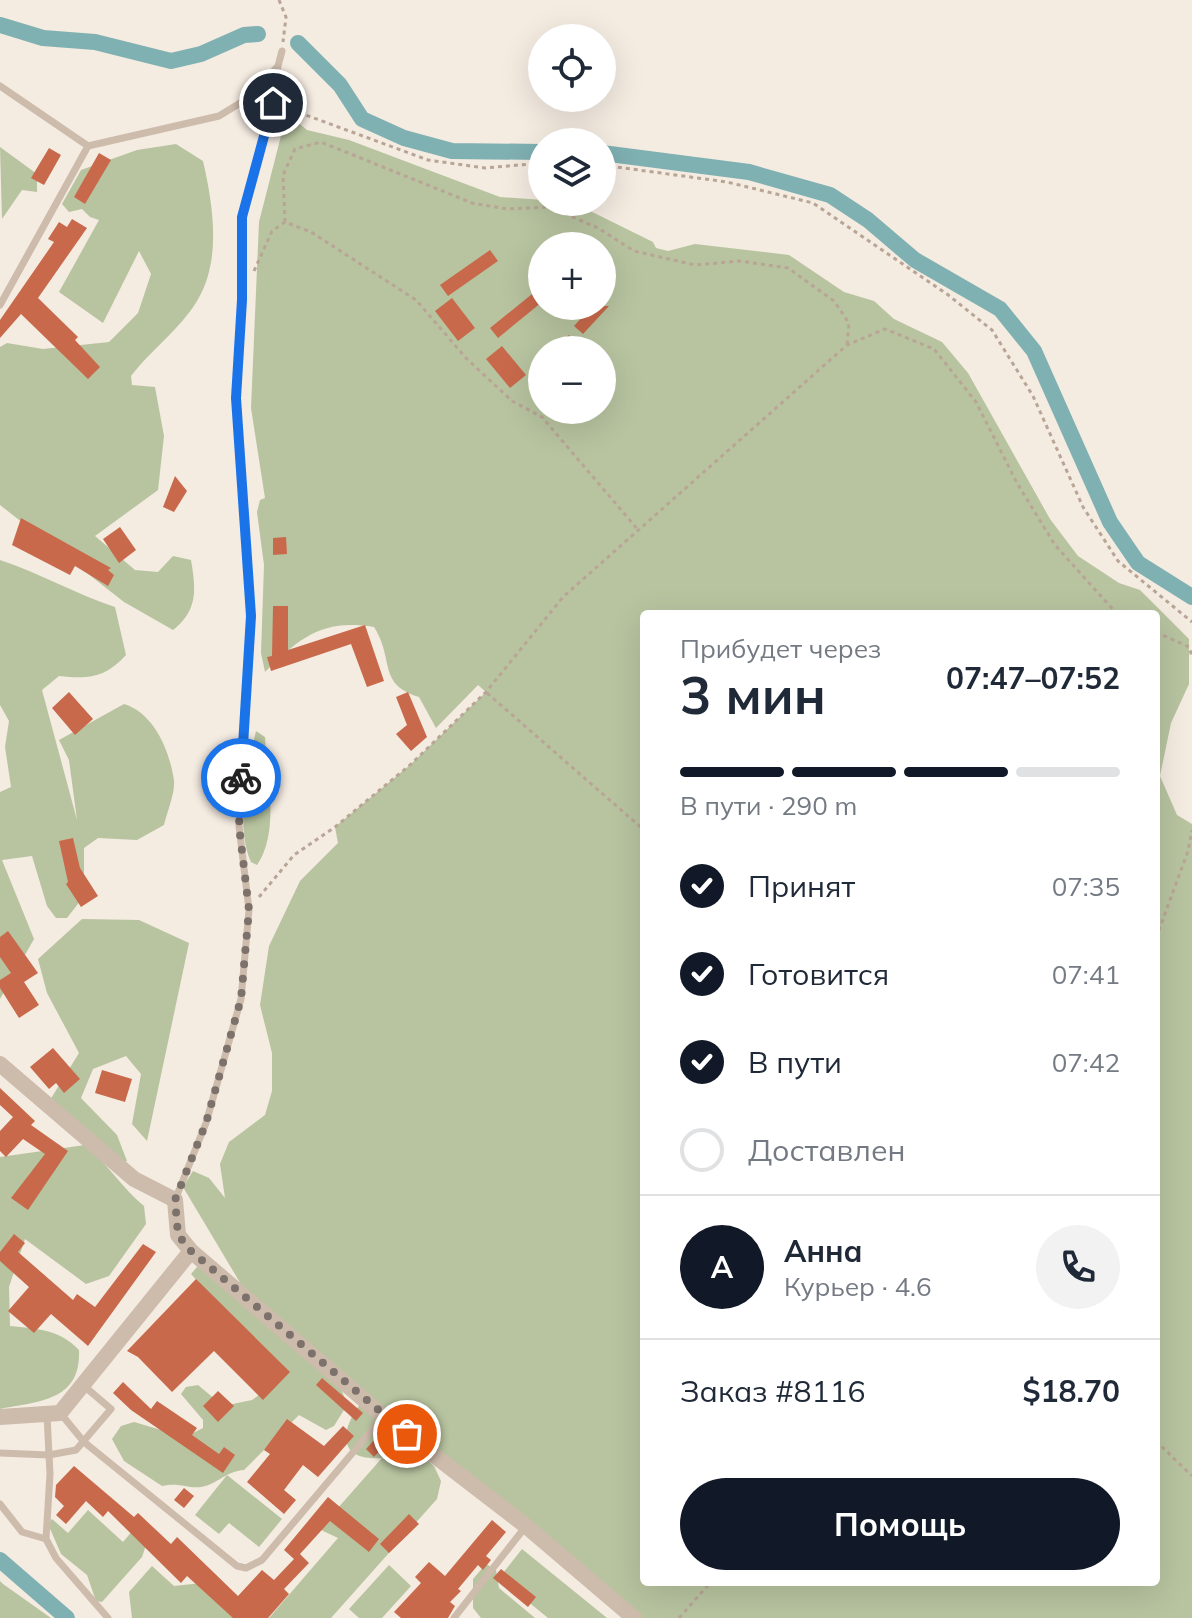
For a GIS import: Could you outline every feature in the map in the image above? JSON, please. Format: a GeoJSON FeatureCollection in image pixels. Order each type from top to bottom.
{"type":"FeatureCollection","features":[{"type":"Feature","properties":{"kind":"street"},"geometry":{"type":"LineString","coordinates":[[0,1064],[134,1179],[175,1200],[178,1235],[191,1251],[383,1416],[526,1526],[634,1618]]}},
{"type":"Feature","properties":{"kind":"street"},"geometry":{"type":"LineString","coordinates":[[0,1417],[53,1414],[84,1386],[191,1251]]}},
{"type":"Feature","properties":{"kind":"lane"},"geometry":{"type":"LineString","coordinates":[[175,1200],[206,1123],[241,999],[249,910],[239,826],[250,579],[236,398],[242,300],[242,217],[273,103],[282,51]]}},
{"type":"Feature","properties":{"kind":"lane"},"geometry":{"type":"LineString","coordinates":[[0,86],[88,146],[219,116],[250,97],[278,66]]}},
{"type":"Feature","properties":{"kind":"lane"},"geometry":{"type":"LineString","coordinates":[[0,305],[88,146]]}},
{"type":"Feature","properties":{"kind":"lane"},"geometry":{"type":"LineString","coordinates":[[0,1453],[49,1455],[76,1450],[111,1409],[84,1386]]}},
{"type":"Feature","properties":{"kind":"lane"},"geometry":{"type":"LineString","coordinates":[[53,1414],[237,1566],[246,1568],[262,1560],[383,1416]]}},
{"type":"Feature","properties":{"kind":"lane"},"geometry":{"type":"LineString","coordinates":[[53,1414],[46,1539],[56,1558],[108,1618]]}},
{"type":"Feature","properties":{"kind":"lane"},"geometry":{"type":"LineString","coordinates":[[0,1504],[22,1532],[46,1539]]}},
{"type":"Feature","properties":{"kind":"lane"},"geometry":{"type":"LineString","coordinates":[[454,1618],[526,1526]]}},
{"type":"Feature","properties":{"kind":"path"},"geometry":{"type":"LineString","coordinates":[[279,0],[286,17],[282,51]]}},
{"type":"Feature","properties":{"kind":"path"},"geometry":{"type":"LineString","coordinates":[[273,103],[428,160],[485,168],[528,164]]}},
{"type":"Feature","properties":{"kind":"path"},"geometry":{"type":"LineString","coordinates":[[285,222],[283,175],[295,149],[321,142],[472,203],[507,209],[550,207],[598,228],[634,251],[695,265],[740,261],[788,268],[834,301],[849,323],[847,345]]}},
{"type":"Feature","properties":{"kind":"path"},"geometry":{"type":"LineString","coordinates":[[616,167],[727,182],[813,203],[947,294],[992,330],[1033,396],[1083,507],[1118,561],[1192,622]]}},
{"type":"Feature","properties":{"kind":"path"},"geometry":{"type":"LineString","coordinates":[[254,272],[272,231],[285,222]]}},
{"type":"Feature","properties":{"kind":"path"},"geometry":{"type":"LineString","coordinates":[[285,222],[311,232],[416,300],[466,358],[512,401],[542,417],[639,531]]}},
{"type":"Feature","properties":{"kind":"path"},"geometry":{"type":"LineString","coordinates":[[249,910],[294,855],[335,827],[410,765],[486,692],[563,597],[847,345],[885,329],[934,349],[976,402],[1017,483],[1055,545],[1113,610]]}},
{"type":"Feature","properties":{"kind":"path"},"geometry":{"type":"LineString","coordinates":[[1160,634],[1189,647],[1192,656]]}},
{"type":"Feature","properties":{"kind":"path"},"geometry":{"type":"LineString","coordinates":[[486,692],[640,827]]}},
{"type":"Feature","properties":{"kind":"path"},"geometry":{"type":"LineString","coordinates":[[1160,927],[1188,851],[1192,830]]}},
{"type":"Feature","properties":{"kind":"path"},"geometry":{"type":"LineString","coordinates":[[1160,1445],[1192,1476]]}},
{"type":"Feature","properties":{"kind":"path"},"geometry":{"type":"LineString","coordinates":[[679,1618],[707,1586]]}},
{"type":"Feature","properties":{"kind":"green space"},"geometry":{"type":"Polygon","coordinates":[[[296,121],[307,130],[349,140],[500,197],[528,199],[528,216],[600,216],[653,242],[656,248],[668,251],[695,244],[789,255],[844,292],[874,301],[894,319],[942,342],[968,373],[1050,519],[1078,556],[1119,583],[1140,590],[1160,610],[640,610],[640,1586],[1160,1586],[1160,776],[1177,815],[1192,824],[1192,1618],[623,1618],[245,1291],[183,1187],[193,1171],[209,1178],[225,1198],[220,1164],[229,1142],[265,1115],[272,1091],[272,1053],[260,1005],[269,946],[300,881],[338,843],[335,827],[410,765],[486,692],[478,685],[436,728],[419,697],[406,692],[392,678],[374,627],[356,625],[326,628],[314,633],[290,649],[265,672],[261,653],[264,565],[257,512],[260,500],[265,498],[251,408],[259,222],[284,124],[296,121]]]}},
{"type":"Feature","properties":{"kind":"green space"},"geometry":{"type":"Polygon","coordinates":[[[176,144],[203,161],[212,214],[210,268],[205,285],[190,311],[131,376],[132,385],[155,387],[164,436],[158,490],[95,536],[135,570],[158,572],[173,556],[191,560],[194,581],[191,607],[173,630],[124,602],[0,505],[0,347],[7,343],[43,349],[109,342],[138,313],[151,274],[139,251],[103,323],[59,292],[99,220],[82,209],[69,212],[62,204],[81,170],[137,150],[176,144]]]}},
{"type":"Feature","properties":{"kind":"green space"},"geometry":{"type":"Polygon","coordinates":[[[0,147],[37,174],[37,192],[22,190],[2,219],[0,147]]]}},
{"type":"Feature","properties":{"kind":"green space"},"geometry":{"type":"Polygon","coordinates":[[[0,560],[115,607],[126,655],[103,673],[88,677],[59,676],[42,690],[77,820],[69,760],[59,740],[124,704],[152,724],[169,758],[174,781],[164,825],[137,840],[98,838],[84,848],[84,896],[67,918],[56,918],[47,906],[32,856],[2,860],[34,939],[0,999],[0,792],[11,787],[5,747],[9,721],[0,705],[0,560]]]}},
{"type":"Feature","properties":{"kind":"green space"},"geometry":{"type":"Polygon","coordinates":[[[1160,610],[1189,639],[1189,684],[1171,723],[1160,776],[1160,610]]]}},
{"type":"Feature","properties":{"kind":"green space"},"geometry":{"type":"Polygon","coordinates":[[[256,731],[265,737],[270,802],[268,836],[257,865],[251,862],[246,848],[243,815],[256,731]]]}},
{"type":"Feature","properties":{"kind":"green space"},"geometry":{"type":"Polygon","coordinates":[[[82,919],[139,920],[189,943],[147,1141],[132,1124],[141,1074],[126,1056],[93,1069],[81,1098],[117,1135],[127,1161],[118,1166],[50,1100],[79,1053],[47,993],[38,959],[82,919]]]}},
{"type":"Feature","properties":{"kind":"green space"},"geometry":{"type":"Polygon","coordinates":[[[85,1145],[144,1206],[146,1224],[109,1276],[86,1284],[25,1239],[9,1287],[10,1326],[48,1331],[64,1338],[79,1350],[78,1367],[73,1380],[55,1396],[0,1409],[0,1157],[85,1145]]]}},
{"type":"Feature","properties":{"kind":"green space"},"geometry":{"type":"Polygon","coordinates":[[[206,1266],[340,1385],[347,1405],[334,1426],[326,1430],[299,1415],[244,1470],[201,1487],[162,1486],[124,1461],[112,1439],[121,1426],[134,1422],[185,1437],[203,1428],[203,1420],[181,1394],[186,1387],[198,1385],[223,1406],[252,1400],[285,1377],[191,1274],[197,1267],[206,1266]]]}},
{"type":"Feature","properties":{"kind":"green space"},"geometry":{"type":"Polygon","coordinates":[[[361,1403],[434,1466],[441,1481],[437,1499],[331,1618],[269,1618],[338,1538],[321,1530],[322,1526],[382,1458],[357,1455],[347,1443],[349,1425],[361,1403]]]}},
{"type":"Feature","properties":{"kind":"green space"},"geometry":{"type":"Polygon","coordinates":[[[227,1475],[282,1519],[259,1547],[229,1523],[219,1534],[195,1515],[227,1475]]]}},
{"type":"Feature","properties":{"kind":"green space"},"geometry":{"type":"Polygon","coordinates":[[[88,1510],[123,1542],[134,1529],[147,1542],[142,1557],[102,1602],[96,1601],[87,1575],[61,1554],[48,1524],[52,1519],[68,1533],[88,1510]]]}},
{"type":"Feature","properties":{"kind":"green space"},"geometry":{"type":"Polygon","coordinates":[[[522,1549],[607,1618],[548,1618],[499,1578],[522,1549]]]}},
{"type":"Feature","properties":{"kind":"green space"},"geometry":{"type":"Polygon","coordinates":[[[486,1564],[496,1570],[499,1588],[535,1618],[481,1618],[473,1608],[473,1579],[486,1564]]]}},
{"type":"Feature","properties":{"kind":"green space"},"geometry":{"type":"Polygon","coordinates":[[[389,1565],[411,1586],[382,1618],[359,1618],[349,1609],[389,1565]]]}},
{"type":"Feature","properties":{"kind":"green space"},"geometry":{"type":"Polygon","coordinates":[[[152,1566],[174,1586],[202,1583],[247,1618],[132,1618],[129,1592],[152,1566]]]}},
{"type":"Feature","properties":{"kind":"green space"},"geometry":{"type":"Polygon","coordinates":[[[0,1581],[3,1584],[51,1618],[0,1618],[0,1581]]]}},
{"type":"Feature","properties":{"kind":"building"},"geometry":{"type":"Polygon","coordinates":[[[49,148],[61,155],[44,185],[31,178],[49,148]]]}},
{"type":"Feature","properties":{"kind":"building"},"geometry":{"type":"Polygon","coordinates":[[[99,153],[111,160],[85,204],[74,197],[99,153]]]}},
{"type":"Feature","properties":{"kind":"building"},"geometry":{"type":"Polygon","coordinates":[[[72,219],[87,228],[38,298],[78,337],[75,340],[100,367],[88,379],[21,314],[0,338],[0,320],[54,242],[48,239],[59,222],[67,227],[72,219]]]}},
{"type":"Feature","properties":{"kind":"building"},"geometry":{"type":"Polygon","coordinates":[[[490,250],[498,261],[448,296],[440,285],[490,250]]]}},
{"type":"Feature","properties":{"kind":"building"},"geometry":{"type":"Polygon","coordinates":[[[528,297],[528,313],[498,338],[490,328],[528,297]]]}},
{"type":"Feature","properties":{"kind":"building"},"geometry":{"type":"Polygon","coordinates":[[[452,298],[475,328],[458,341],[435,311],[452,298]]]}},
{"type":"Feature","properties":{"kind":"building"},"geometry":{"type":"Polygon","coordinates":[[[579,320],[596,320],[583,334],[574,326],[579,320]]]}},
{"type":"Feature","properties":{"kind":"building"},"geometry":{"type":"Polygon","coordinates":[[[502,346],[526,375],[510,388],[486,359],[502,346]]]}},
{"type":"Feature","properties":{"kind":"building"},"geometry":{"type":"Polygon","coordinates":[[[175,476],[187,491],[174,512],[163,507],[175,476]]]}},
{"type":"Feature","properties":{"kind":"building"},"geometry":{"type":"Polygon","coordinates":[[[21,518],[111,568],[108,570],[114,575],[108,586],[75,566],[70,575],[12,545],[21,518]]]}},
{"type":"Feature","properties":{"kind":"building"},"geometry":{"type":"Polygon","coordinates":[[[120,527],[136,550],[119,563],[103,539],[120,527]]]}},
{"type":"Feature","properties":{"kind":"building"},"geometry":{"type":"Polygon","coordinates":[[[286,537],[287,554],[273,555],[273,538],[286,537]]]}},
{"type":"Feature","properties":{"kind":"building"},"geometry":{"type":"Polygon","coordinates":[[[273,606],[288,606],[288,650],[365,625],[384,681],[367,687],[351,644],[271,671],[267,657],[272,656],[273,606]]]}},
{"type":"Feature","properties":{"kind":"building"},"geometry":{"type":"Polygon","coordinates":[[[69,692],[93,719],[75,735],[52,708],[69,692]]]}},
{"type":"Feature","properties":{"kind":"building"},"geometry":{"type":"Polygon","coordinates":[[[408,692],[427,737],[411,751],[396,734],[407,725],[396,697],[408,692]]]}},
{"type":"Feature","properties":{"kind":"building"},"geometry":{"type":"Polygon","coordinates":[[[73,838],[80,868],[98,896],[81,907],[66,884],[59,841],[73,838]]]}},
{"type":"Feature","properties":{"kind":"building"},"geometry":{"type":"Polygon","coordinates":[[[8,931],[38,973],[24,982],[39,1005],[19,1018],[0,988],[0,980],[11,973],[0,957],[0,937],[8,931]]]}},
{"type":"Feature","properties":{"kind":"building"},"geometry":{"type":"Polygon","coordinates":[[[53,1048],[80,1079],[64,1093],[56,1083],[49,1089],[30,1067],[53,1048]]]}},
{"type":"Feature","properties":{"kind":"building"},"geometry":{"type":"Polygon","coordinates":[[[102,1070],[132,1079],[125,1102],[95,1093],[102,1070]]]}},
{"type":"Feature","properties":{"kind":"building"},"geometry":{"type":"Polygon","coordinates":[[[0,1088],[35,1121],[31,1125],[68,1151],[28,1210],[11,1198],[45,1154],[23,1139],[6,1157],[0,1151],[0,1131],[13,1117],[0,1105],[0,1088]]]}},
{"type":"Feature","properties":{"kind":"building"},"geometry":{"type":"Polygon","coordinates":[[[14,1234],[25,1243],[18,1252],[73,1300],[77,1294],[95,1307],[143,1244],[156,1252],[88,1346],[51,1314],[34,1333],[8,1311],[29,1287],[0,1261],[0,1252],[14,1234]]]}},
{"type":"Feature","properties":{"kind":"building"},"geometry":{"type":"Polygon","coordinates":[[[196,1279],[290,1372],[263,1400],[214,1351],[172,1392],[138,1357],[127,1351],[196,1279]]]}},
{"type":"Feature","properties":{"kind":"building"},"geometry":{"type":"Polygon","coordinates":[[[322,1378],[363,1413],[356,1421],[316,1385],[322,1378]]]}},
{"type":"Feature","properties":{"kind":"building"},"geometry":{"type":"Polygon","coordinates":[[[123,1382],[151,1409],[157,1401],[197,1428],[192,1435],[219,1454],[224,1447],[235,1455],[223,1473],[131,1410],[113,1393],[123,1382]]]}},
{"type":"Feature","properties":{"kind":"building"},"geometry":{"type":"Polygon","coordinates":[[[218,1391],[234,1406],[218,1422],[203,1406],[218,1391]]]}},
{"type":"Feature","properties":{"kind":"building"},"geometry":{"type":"Polygon","coordinates":[[[287,1419],[324,1446],[343,1426],[354,1436],[318,1477],[303,1465],[284,1490],[296,1500],[284,1514],[247,1482],[270,1454],[264,1450],[287,1419]]]}},
{"type":"Feature","properties":{"kind":"building"},"geometry":{"type":"Polygon","coordinates":[[[383,1430],[392,1437],[374,1457],[366,1449],[383,1430]]]}},
{"type":"Feature","properties":{"kind":"building"},"geometry":{"type":"Polygon","coordinates":[[[74,1466],[134,1517],[138,1513],[171,1544],[177,1537],[238,1596],[262,1570],[274,1580],[294,1559],[284,1550],[328,1497],[379,1539],[369,1552],[330,1521],[300,1554],[309,1563],[284,1589],[289,1594],[268,1618],[233,1618],[187,1576],[181,1583],[108,1511],[103,1517],[86,1501],[66,1524],[56,1515],[64,1506],[55,1497],[56,1485],[74,1466]]]}},
{"type":"Feature","properties":{"kind":"building"},"geometry":{"type":"Polygon","coordinates":[[[184,1488],[194,1496],[184,1508],[174,1500],[184,1488]]]}},
{"type":"Feature","properties":{"kind":"building"},"geometry":{"type":"Polygon","coordinates":[[[409,1514],[419,1524],[389,1553],[380,1544],[409,1514]]]}},
{"type":"Feature","properties":{"kind":"building"},"geometry":{"type":"Polygon","coordinates":[[[492,1520],[506,1532],[486,1556],[491,1560],[483,1570],[478,1565],[458,1589],[461,1591],[450,1602],[455,1606],[448,1618],[401,1618],[394,1612],[421,1583],[415,1577],[429,1562],[445,1576],[492,1520]]]}},
{"type":"Feature","properties":{"kind":"building"},"geometry":{"type":"Polygon","coordinates":[[[501,1569],[536,1597],[528,1607],[493,1578],[501,1569]]]}},
{"type":"Feature","properties":{"kind":"waterway"},"geometry":{"type":"LineString","coordinates":[[0,25],[43,38],[95,42],[171,61],[201,54],[244,35],[258,34]]}},
{"type":"Feature","properties":{"kind":"waterway"},"geometry":{"type":"LineString","coordinates":[[298,43],[340,85],[362,119],[404,138],[452,151],[528,152]]}},
{"type":"Feature","properties":{"kind":"waterway"},"geometry":{"type":"LineString","coordinates":[[616,155],[749,172],[830,195],[868,220],[915,260],[1000,309],[1034,351],[1110,522],[1138,563],[1192,597]]}},
{"type":"Feature","properties":{"kind":"waterway"},"geometry":{"type":"LineString","coordinates":[[0,1560],[67,1618]]}},
{"type":"Feature","properties":{"kind":"way so far"},"geometry":{"type":"LineString","coordinates":[[241,778],[239,826],[249,910],[241,999],[206,1123],[175,1200],[175,1225],[178,1235],[191,1251],[407,1434]]}},
{"type":"Feature","properties":{"kind":"route"},"geometry":{"type":"LineString","coordinates":[[241,778],[251,616],[236,398],[242,300],[242,217],[273,103]]}}]}
